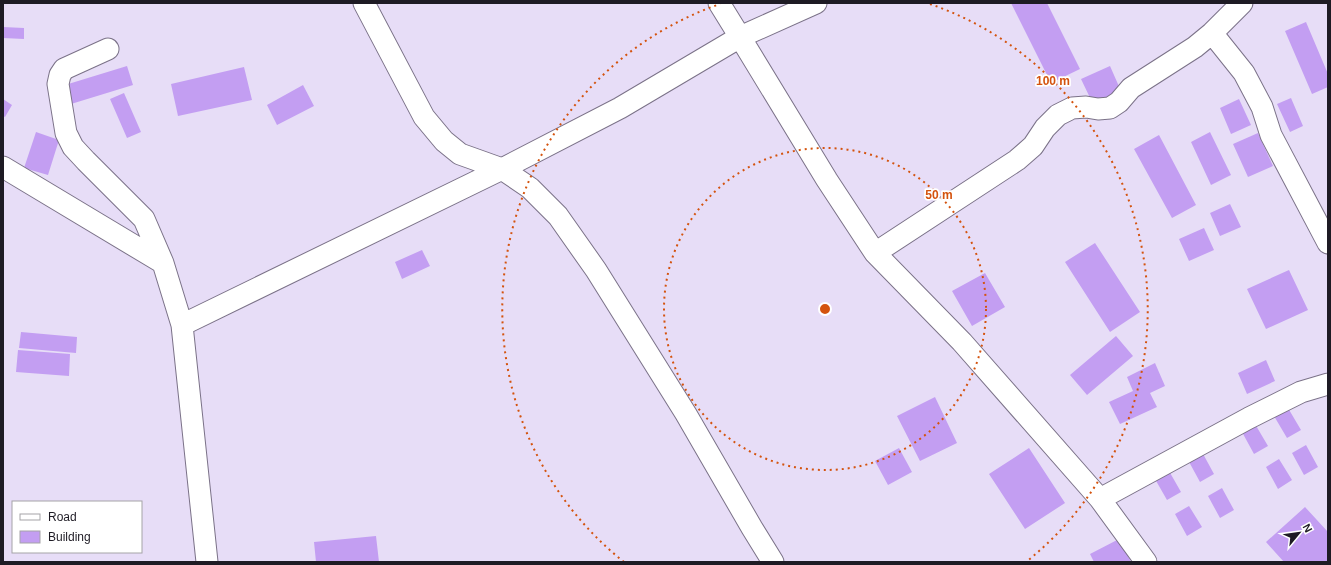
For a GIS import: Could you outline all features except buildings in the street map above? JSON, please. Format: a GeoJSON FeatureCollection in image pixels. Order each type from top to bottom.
{"type":"FeatureCollection","features":[{"type":"Feature","properties":{"kind":"street"},"geometry":{"type":"LineString","coordinates":[[364,3],[424,117],[444,141],[460,154],[502,169],[530,188],[558,216],[596,270],[686,414],[773,562]]}},
{"type":"Feature","properties":{"kind":"street"},"geometry":{"type":"LineString","coordinates":[[719,3],[827,180],[875,253],[962,342],[1100,499],[1146,562]]}},
{"type":"Feature","properties":{"kind":"street"},"geometry":{"type":"LineString","coordinates":[[182,325],[502,169],[620,108],[740,37],[816,3]]}},
{"type":"Feature","properties":{"kind":"street"},"geometry":{"type":"LineString","coordinates":[[875,253],[1017,160],[1033,146],[1045,128],[1058,115],[1072,108],[1110,108],[1119,102],[1131,88],[1195,47],[1212,33],[1242,3]]}},
{"type":"Feature","properties":{"kind":"street"},"geometry":{"type":"LineString","coordinates":[[1212,33],[1244,73],[1262,107],[1271,135],[1328,243]]}},
{"type":"Feature","properties":{"kind":"street"},"geometry":{"type":"LineString","coordinates":[[108,49],[64,69],[60,75],[58,84],[66,133],[73,147],[144,219],[163,262],[182,325],[207,562]]}},
{"type":"Feature","properties":{"kind":"street"},"geometry":{"type":"LineString","coordinates":[[3,167],[163,262]]}},
{"type":"Feature","properties":{"kind":"street"},"geometry":{"type":"LineString","coordinates":[[1100,499],[1249,418],[1301,392],[1328,384]]}}]}
